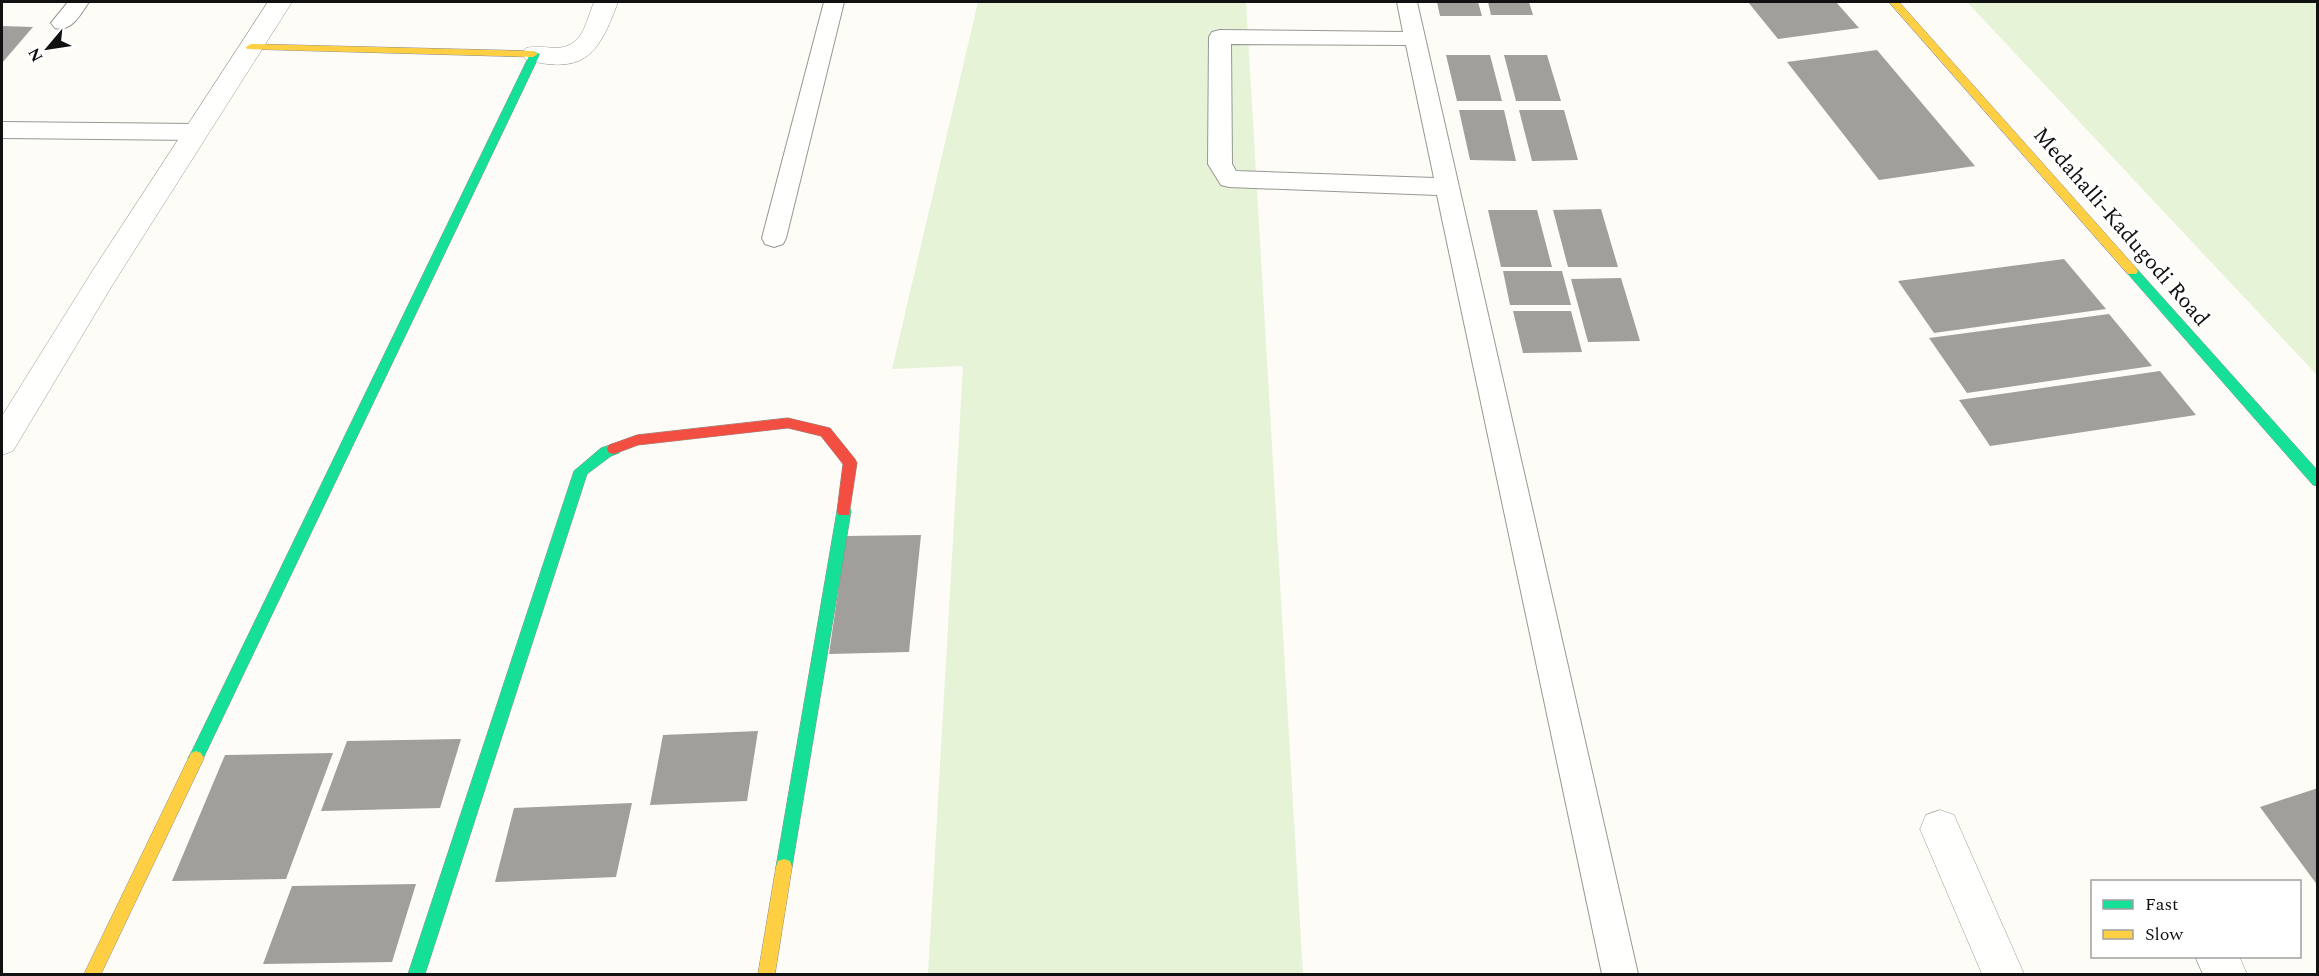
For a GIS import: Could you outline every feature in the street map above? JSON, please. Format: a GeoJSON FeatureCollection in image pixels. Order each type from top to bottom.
{"type":"FeatureCollection","features":[{"type":"Feature","properties":{"kind":"street"},"geometry":{"type":"LineString","coordinates":[[2,442],[103,277],[280,2]]}},
{"type":"Feature","properties":{"kind":"street"},"geometry":{"type":"LineString","coordinates":[[251,46],[535,54],[563,57],[581,52],[592,39],[606,2]]}},
{"type":"Feature","properties":{"kind":"street","name":"Medahalli-Kadugodi Road"},"geometry":{"type":"LineString","coordinates":[[1894,2],[2318,481]]}},
{"type":"Feature","properties":{"kind":"street"},"geometry":{"type":"LineString","coordinates":[[92,975],[535,54]]}},
{"type":"Feature","properties":{"kind":"street"},"geometry":{"type":"LineString","coordinates":[[416,975],[581,471],[606,452],[637,440],[788,423],[825,432],[850,463],[847,493],[766,975]]}},
{"type":"Feature","properties":{"kind":"street"},"geometry":{"type":"LineString","coordinates":[[1940,829],[2003,975]]}},
{"type":"Feature","properties":{"kind":"street"},"geometry":{"type":"LineString","coordinates":[[2217,958],[2226,975]]}},
{"type":"Feature","properties":{"kind":"lane"},"geometry":{"type":"LineString","coordinates":[[62,23],[79,2]]}},
{"type":"Feature","properties":{"kind":"lane"},"geometry":{"type":"LineString","coordinates":[[774,238],[834,2]]}},
{"type":"Feature","properties":{"kind":"lane"},"geometry":{"type":"LineString","coordinates":[[1407,2],[1620,975]]}},
{"type":"Feature","properties":{"kind":"lane"},"geometry":{"type":"LineString","coordinates":[[1415,39],[1220,38],[1220,164],[1229,180],[1448,187]]}},
{"type":"Feature","properties":{"kind":"lane"},"geometry":{"type":"LineString","coordinates":[[2,130],[196,132]]}},
{"type":"Feature","properties":{"kind":"green space"},"geometry":{"type":"Polygon","coordinates":[[[978,2],[1246,2],[1303,974],[928,974],[963,366],[892,369],[978,2]]]}},
{"type":"Feature","properties":{"kind":"green space"},"geometry":{"type":"Polygon","coordinates":[[[1967,2],[2317,2],[2317,375],[1967,2]]]}},
{"type":"Feature","properties":{"kind":"building"},"geometry":{"type":"Polygon","coordinates":[[[1437,2],[1478,2],[1482,16],[1440,16],[1437,2]]]}},
{"type":"Feature","properties":{"kind":"building"},"geometry":{"type":"Polygon","coordinates":[[[1488,2],[1529,2],[1533,15],[1491,15],[1488,2]]]}},
{"type":"Feature","properties":{"kind":"building"},"geometry":{"type":"Polygon","coordinates":[[[1748,2],[1836,2],[1859,28],[1778,39],[1748,2]]]}},
{"type":"Feature","properties":{"kind":"building"},"geometry":{"type":"Polygon","coordinates":[[[2,26],[33,27],[2,63],[2,26]]]}},
{"type":"Feature","properties":{"kind":"building"},"geometry":{"type":"Polygon","coordinates":[[[1877,50],[1975,166],[1879,180],[1787,62],[1877,50]]]}},
{"type":"Feature","properties":{"kind":"building"},"geometry":{"type":"Polygon","coordinates":[[[1446,55],[1490,55],[1502,101],[1457,101],[1446,55]]]}},
{"type":"Feature","properties":{"kind":"building"},"geometry":{"type":"Polygon","coordinates":[[[1504,55],[1547,55],[1561,101],[1516,101],[1504,55]]]}},
{"type":"Feature","properties":{"kind":"building"},"geometry":{"type":"Polygon","coordinates":[[[1459,110],[1504,110],[1516,161],[1470,160],[1459,110]]]}},
{"type":"Feature","properties":{"kind":"building"},"geometry":{"type":"Polygon","coordinates":[[[1519,110],[1564,110],[1578,160],[1532,161],[1519,110]]]}},
{"type":"Feature","properties":{"kind":"building"},"geometry":{"type":"Polygon","coordinates":[[[1601,209],[1618,267],[1568,267],[1553,210],[1601,209]]]}},
{"type":"Feature","properties":{"kind":"building"},"geometry":{"type":"Polygon","coordinates":[[[1488,210],[1537,210],[1552,267],[1501,267],[1488,210]]]}},
{"type":"Feature","properties":{"kind":"building"},"geometry":{"type":"Polygon","coordinates":[[[2064,259],[2106,309],[1934,333],[1898,281],[2064,259]]]}},
{"type":"Feature","properties":{"kind":"building"},"geometry":{"type":"Polygon","coordinates":[[[1503,271],[1562,271],[1571,305],[1510,305],[1503,271]]]}},
{"type":"Feature","properties":{"kind":"building"},"geometry":{"type":"Polygon","coordinates":[[[1621,278],[1640,341],[1588,342],[1571,279],[1621,278]]]}},
{"type":"Feature","properties":{"kind":"building"},"geometry":{"type":"Polygon","coordinates":[[[1513,311],[1571,311],[1582,352],[1523,353],[1513,311]]]}},
{"type":"Feature","properties":{"kind":"building"},"geometry":{"type":"Polygon","coordinates":[[[2109,314],[2152,366],[1967,393],[1929,338],[2109,314]]]}},
{"type":"Feature","properties":{"kind":"building"},"geometry":{"type":"Polygon","coordinates":[[[2160,371],[2196,415],[1990,446],[1959,400],[2160,371]]]}},
{"type":"Feature","properties":{"kind":"building"},"geometry":{"type":"Polygon","coordinates":[[[921,535],[909,652],[829,654],[846,536],[921,535]]]}},
{"type":"Feature","properties":{"kind":"building"},"geometry":{"type":"Polygon","coordinates":[[[758,731],[747,801],[650,805],[663,735],[758,731]]]}},
{"type":"Feature","properties":{"kind":"building"},"geometry":{"type":"Polygon","coordinates":[[[461,739],[440,808],[321,811],[347,741],[461,739]]]}},
{"type":"Feature","properties":{"kind":"building"},"geometry":{"type":"Polygon","coordinates":[[[333,753],[286,879],[172,881],[225,755],[333,753]]]}},
{"type":"Feature","properties":{"kind":"building"},"geometry":{"type":"Polygon","coordinates":[[[2318,788],[2318,886],[2260,807],[2318,788]]]}},
{"type":"Feature","properties":{"kind":"building"},"geometry":{"type":"Polygon","coordinates":[[[632,803],[616,877],[495,882],[514,808],[632,803]]]}},
{"type":"Feature","properties":{"kind":"building"},"geometry":{"type":"Polygon","coordinates":[[[416,884],[392,962],[263,964],[292,886],[416,884]]]}},
{"type":"Feature","properties":{"kind":"traffic: fast"},"geometry":{"type":"LineString","coordinates":[[196,758],[535,54],[533,54]]}},
{"type":"Feature","properties":{"kind":"traffic: fast"},"geometry":{"type":"LineString","coordinates":[[2132,271],[2318,481]]}},
{"type":"Feature","properties":{"kind":"traffic: fast"},"geometry":{"type":"LineString","coordinates":[[416,974],[581,471],[606,452],[614,449]]}},
{"type":"Feature","properties":{"kind":"traffic: fast"},"geometry":{"type":"LineString","coordinates":[[784,867],[844,511]]}},
{"type":"Feature","properties":{"kind":"traffic: slow"},"geometry":{"type":"LineString","coordinates":[[1894,2],[2132,271]]}},
{"type":"Feature","properties":{"kind":"traffic: slow"},"geometry":{"type":"LineString","coordinates":[[251,47],[533,54]]}},
{"type":"Feature","properties":{"kind":"traffic: slow"},"geometry":{"type":"LineString","coordinates":[[92,974],[196,758]]}},
{"type":"Feature","properties":{"kind":"traffic: slow"},"geometry":{"type":"LineString","coordinates":[[766,974],[784,867]]}},
{"type":"Feature","properties":{"kind":"traffic: jam"},"geometry":{"type":"LineString","coordinates":[[614,449],[637,440],[788,423],[825,432],[850,463],[844,511]]}}]}
